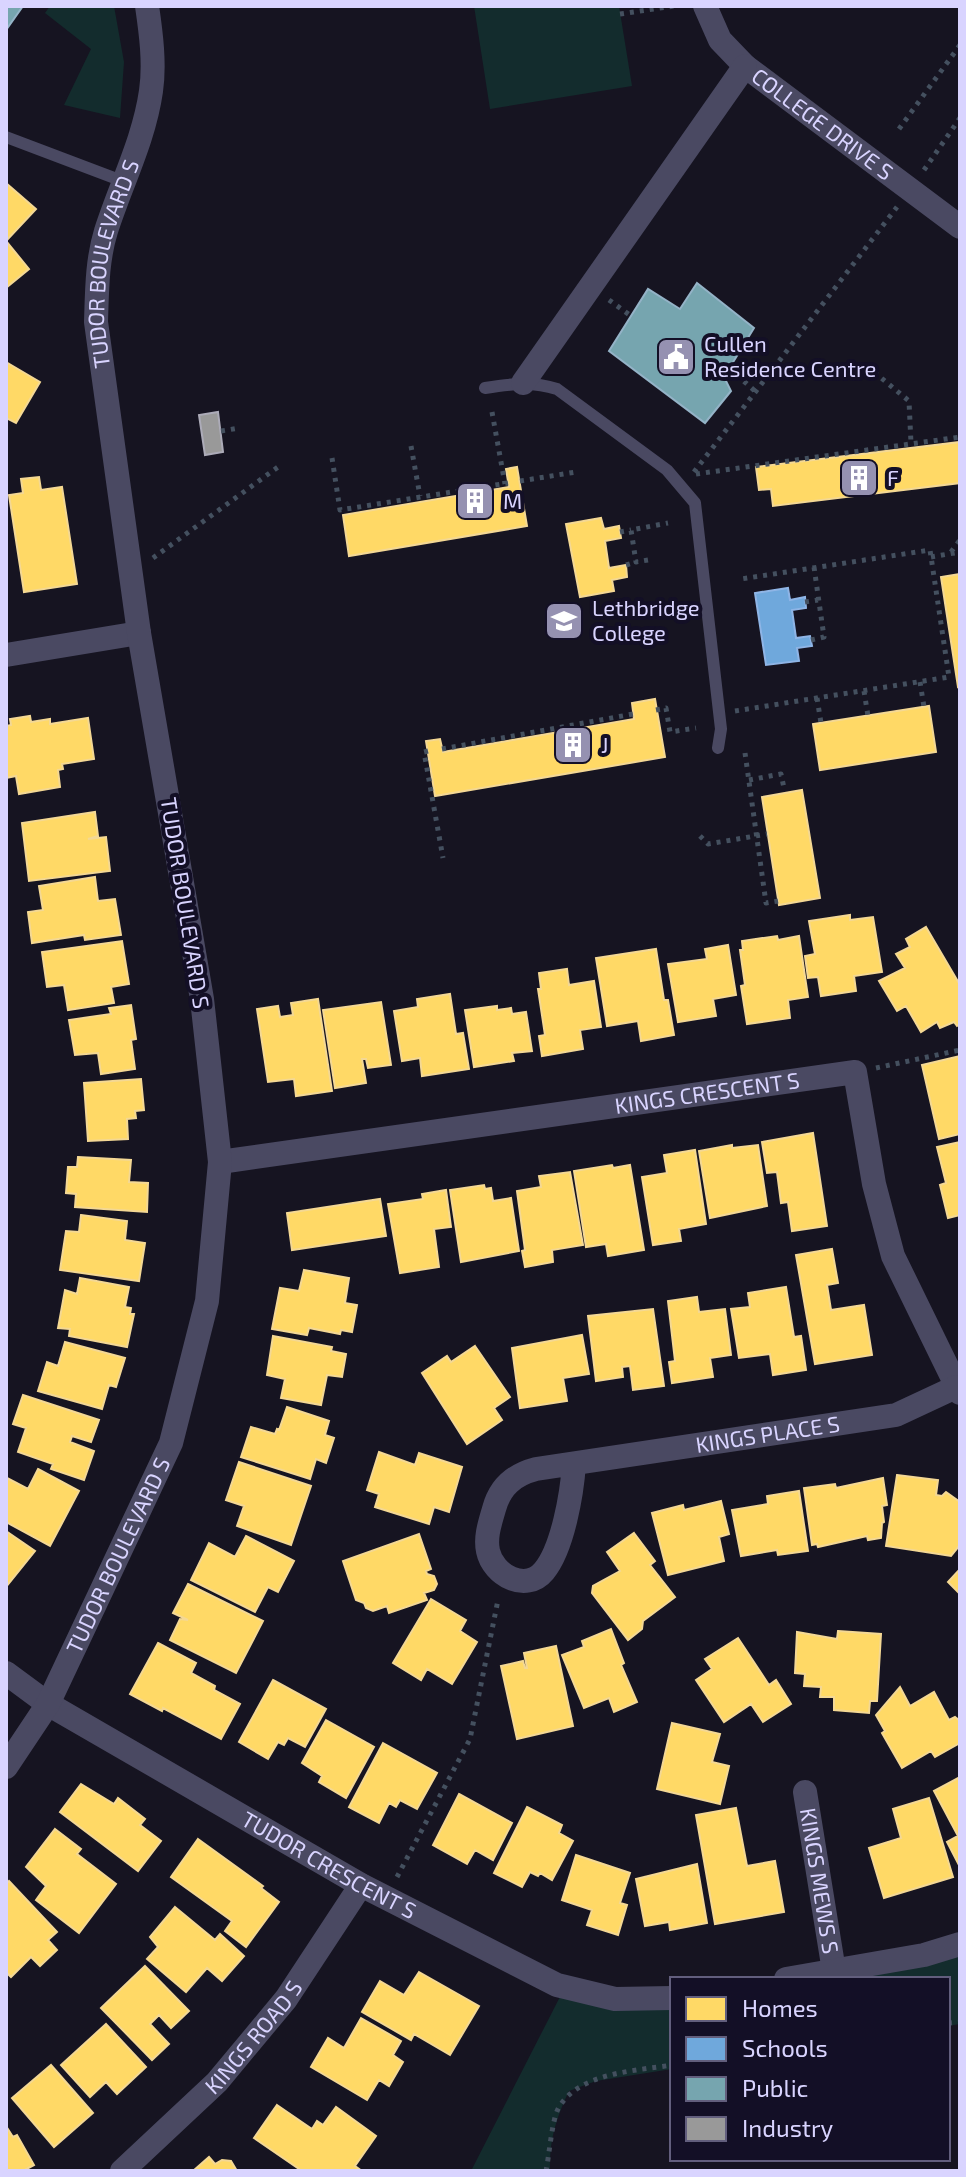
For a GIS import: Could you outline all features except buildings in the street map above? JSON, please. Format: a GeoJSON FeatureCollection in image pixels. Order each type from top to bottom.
{"type":"FeatureCollection","features":[{"type":"Feature","properties":{"kind":"street","name":"TUDOR BOULEVARD S"},"geometry":{"type":"LineString","coordinates":[[6,1767],[48,1704],[171,1443],[207,1301],[220,1162],[202,999],[139,633],[96,322],[97,278],[106,232],[125,182],[151,90],[151,36],[147,6]]}},
{"type":"Feature","properties":{"kind":"street","name":"COLLEGE DRIVE S"},"geometry":{"type":"LineString","coordinates":[[705,6],[720,40],[745,66],[960,227]]}},
{"type":"Feature","properties":{"kind":"street"},"geometry":{"type":"LineString","coordinates":[[523,383],[745,66]]}},
{"type":"Feature","properties":{"kind":"street"},"geometry":{"type":"LineString","coordinates":[[6,655],[139,633]]}},
{"type":"Feature","properties":{"kind":"street"},"geometry":{"type":"LineString","coordinates":[[855,1072],[874,1184],[893,1256],[958,1390]]}},
{"type":"Feature","properties":{"kind":"street","name":"KINGS CRESCENT S"},"geometry":{"type":"LineString","coordinates":[[220,1162],[855,1072]]}},
{"type":"Feature","properties":{"kind":"street","name":"KINGS PLACE S"},"geometry":{"type":"LineString","coordinates":[[503,1576],[491,1561],[487,1537],[497,1498],[519,1474],[896,1415],[958,1390]]}},
{"type":"Feature","properties":{"kind":"street"},"geometry":{"type":"LineString","coordinates":[[503,1576],[526,1580],[536,1578],[544,1571],[558,1541],[572,1487],[574,1464]]}},
{"type":"Feature","properties":{"kind":"street","name":"TUDOR CRESCENT S"},"geometry":{"type":"LineString","coordinates":[[6,1673],[48,1704],[361,1885],[557,1985],[615,1999],[670,1998]]}},
{"type":"Feature","properties":{"kind":"street","name":"KINGS MEWS S"},"geometry":{"type":"LineString","coordinates":[[805,1792],[834,1971]]}},
{"type":"Feature","properties":{"kind":"street","name":"KINGS ROAD S"},"geometry":{"type":"LineString","coordinates":[[122,2171],[217,2082],[286,1999],[361,1885]]}},
{"type":"Feature","properties":{"kind":"street"},"geometry":{"type":"LineString","coordinates":[[798,1977],[924,1955],[960,1944]]}},
{"type":"Feature","properties":{"kind":"lane"},"geometry":{"type":"LineString","coordinates":[[6,137],[125,182]]}},
{"type":"Feature","properties":{"kind":"lane"},"geometry":{"type":"LineString","coordinates":[[485,388],[540,383],[557,389],[667,470],[695,503],[721,729],[718,748]]}},
{"type":"Feature","properties":{"kind":"path"},"geometry":{"type":"LineString","coordinates":[[620,14],[674,6]]}},
{"type":"Feature","properties":{"kind":"path"},"geometry":{"type":"LineString","coordinates":[[899,129],[960,45]]}},
{"type":"Feature","properties":{"kind":"path"},"geometry":{"type":"LineString","coordinates":[[960,118],[910,190],[691,475],[960,437]]}},
{"type":"Feature","properties":{"kind":"path"},"geometry":{"type":"LineString","coordinates":[[729,368],[756,392]]}},
{"type":"Feature","properties":{"kind":"path"},"geometry":{"type":"LineString","coordinates":[[874,372],[909,401],[911,443]]}},
{"type":"Feature","properties":{"kind":"path"},"geometry":{"type":"LineString","coordinates":[[332,458],[340,510],[506,483],[492,412]]}},
{"type":"Feature","properties":{"kind":"path"},"geometry":{"type":"LineString","coordinates":[[221,431],[239,428]]}},
{"type":"Feature","properties":{"kind":"path"},"geometry":{"type":"LineString","coordinates":[[411,446],[420,496]]}},
{"type":"Feature","properties":{"kind":"path"},"geometry":{"type":"LineString","coordinates":[[132,573],[278,467]]}},
{"type":"Feature","properties":{"kind":"path"},"geometry":{"type":"LineString","coordinates":[[520,481],[576,472]]}},
{"type":"Feature","properties":{"kind":"path"},"geometry":{"type":"LineString","coordinates":[[620,532],[668,523]]}},
{"type":"Feature","properties":{"kind":"path"},"geometry":{"type":"LineString","coordinates":[[631,530],[636,562]]}},
{"type":"Feature","properties":{"kind":"path"},"geometry":{"type":"LineString","coordinates":[[950,553],[960,540]]}},
{"type":"Feature","properties":{"kind":"path"},"geometry":{"type":"LineString","coordinates":[[734,711],[953,676],[938,578],[930,550],[741,579]]}},
{"type":"Feature","properties":{"kind":"path"},"geometry":{"type":"LineString","coordinates":[[931,557],[960,552]]}},
{"type":"Feature","properties":{"kind":"path"},"geometry":{"type":"LineString","coordinates":[[626,565],[648,560]]}},
{"type":"Feature","properties":{"kind":"path"},"geometry":{"type":"LineString","coordinates":[[811,640],[824,637],[814,567]]}},
{"type":"Feature","properties":{"kind":"path"},"geometry":{"type":"LineString","coordinates":[[805,602],[818,600]]}},
{"type":"Feature","properties":{"kind":"path"},"geometry":{"type":"LineString","coordinates":[[920,682],[924,707]]}},
{"type":"Feature","properties":{"kind":"path"},"geometry":{"type":"LineString","coordinates":[[864,691],[868,716]]}},
{"type":"Feature","properties":{"kind":"path"},"geometry":{"type":"LineString","coordinates":[[817,698],[821,723]]}},
{"type":"Feature","properties":{"kind":"path"},"geometry":{"type":"LineString","coordinates":[[656,710],[666,708],[670,732],[696,728]]}},
{"type":"Feature","properties":{"kind":"path"},"geometry":{"type":"LineString","coordinates":[[442,749],[633,714]]}},
{"type":"Feature","properties":{"kind":"path"},"geometry":{"type":"LineString","coordinates":[[428,751],[424,752],[443,858]]}},
{"type":"Feature","properties":{"kind":"path"},"geometry":{"type":"LineString","coordinates":[[745,753],[766,903],[778,901]]}},
{"type":"Feature","properties":{"kind":"path"},"geometry":{"type":"LineString","coordinates":[[749,780],[781,774],[784,788]]}},
{"type":"Feature","properties":{"kind":"path"},"geometry":{"type":"LineString","coordinates":[[700,836],[708,844],[767,834]]}},
{"type":"Feature","properties":{"kind":"path"},"geometry":{"type":"LineString","coordinates":[[855,1072],[960,1050]]}},
{"type":"Feature","properties":{"kind":"path"},"geometry":{"type":"LineString","coordinates":[[385,1898],[470,1739],[503,1576]]}},
{"type":"Feature","properties":{"kind":"path"},"geometry":{"type":"LineString","coordinates":[[546,2171],[558,2109],[579,2088],[609,2076],[670,2065]]}},
{"type":"Feature","properties":{"kind":"green space"},"geometry":{"type":"Polygon","coordinates":[[[50,6],[114,6],[124,62],[120,118],[64,105],[91,49],[45,13],[50,6]]]}},
{"type":"Feature","properties":{"kind":"green space"},"geometry":{"type":"Polygon","coordinates":[[[474,6],[619,6],[632,86],[490,109],[474,6]]]}},
{"type":"Feature","properties":{"kind":"green space"},"geometry":{"type":"Polygon","coordinates":[[[960,1944],[960,2024],[950,2026],[950,1977],[796,1977],[960,1944]]]}},
{"type":"Feature","properties":{"kind":"green space"},"geometry":{"type":"Polygon","coordinates":[[[565,1987],[670,1998],[670,2069],[596,2081],[569,2091],[554,2130],[550,2171],[471,2171],[565,1987]]]}},
{"type":"Feature","properties":{"kind":"place","name":"Cullen Residence Centre"},"geometry":{"type":"Point","coordinates":[676,357]}},
{"type":"Feature","properties":{"kind":"place","name":"F"},"geometry":{"type":"Point","coordinates":[859,478]}},
{"type":"Feature","properties":{"kind":"place","name":"M"},"geometry":{"type":"Point","coordinates":[475,501]}},
{"type":"Feature","properties":{"kind":"place","name":"Lethbridge College"},"geometry":{"type":"Point","coordinates":[564,621]}},
{"type":"Feature","properties":{"kind":"place","name":"J"},"geometry":{"type":"Point","coordinates":[573,745]}}]}
